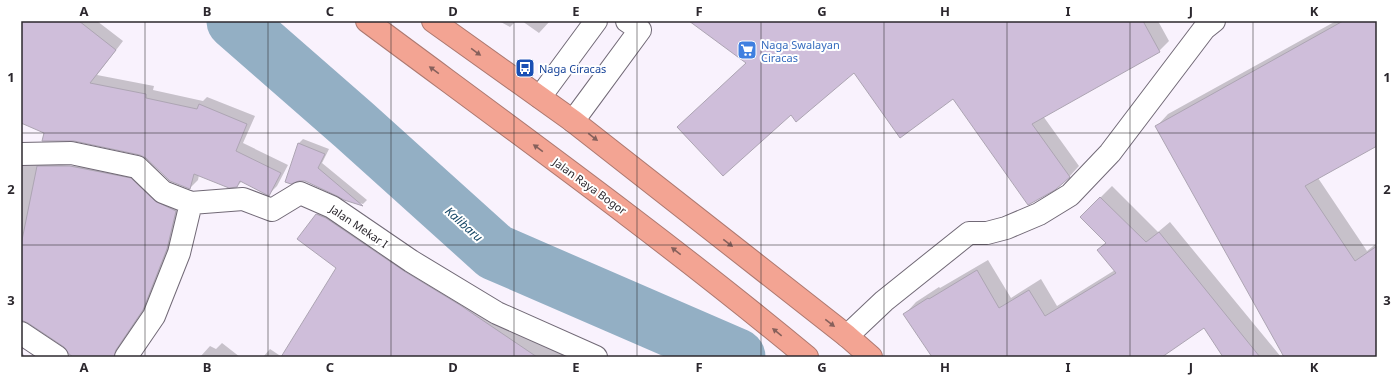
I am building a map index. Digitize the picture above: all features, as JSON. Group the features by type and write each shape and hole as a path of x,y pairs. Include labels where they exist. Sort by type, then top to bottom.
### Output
{"highway":[{"name":"Jalan Raya Bogor","path":"367,21 632,217 723,288 807,357"},
{"path":"434,21 572,121 847,336 871,357"}],"street":[{"path":"540,97 596,21"},
{"path":"572,121 640,30 627,21"},
{"path":"847,336 884,301 969,234 987,233 1006,228 1039,214 1070,195 1110,153 1204,29 1214,21"},
{"name":"Jalan Mekar I","path":"21,154 70,153 137,167 163,192 191,203 243,199 272,210 300,193 332,207 411,261 497,313 596,357"},
{"path":"126,357 154,316 179,253 191,203"},
{"path":"21,333 57,357"}],"building":[{"path":"21,21 79,21 116,50 90,83 146,94 146,98 197,109 199,104 247,124 236,151 281,173 269,196 240,181 237,187 229,188 194,174 190,189 170,181 146,158 140,155 74,141 42,141 44,133 21,123"},
{"path":"689,21 1143,21 1160,52 1032,124 1070,177 1055,190 1028,205 953,99 900,138 854,73 796,122 791,115 723,176 677,127 746,63"},
{"path":"1343,21 1377,21 1377,146 1305,186 1355,261 1377,246 1377,357 1284,357 1155,126"},
{"path":"298,143 325,154 318,168 363,206 344,200 305,181 299,181 291,184 285,182"},
{"path":"37,166 70,166 131,178 155,201 176,211 167,249 143,310 116,350 114,357 73,357 64,347 21,320 21,245"},
{"path":"1100,197 1146,242 1159,232 1260,357 1223,357 1204,328 1162,357 932,357 903,314 977,270 999,308 1029,290 1045,316 1116,273 1097,250 1106,243 1080,217"},
{"path":"316,214 326,218 404,271 460,305 537,357 281,357 336,268 297,239"}],"waterway":[{"name":"Kalibaru","path":"235,21 354,125 495,252 737,357"}],"place":[{"name":"Naga Swalayan Ciracas","path":"747,50"},
{"name":"Naga Ciracas","path":"525,68"}]}
